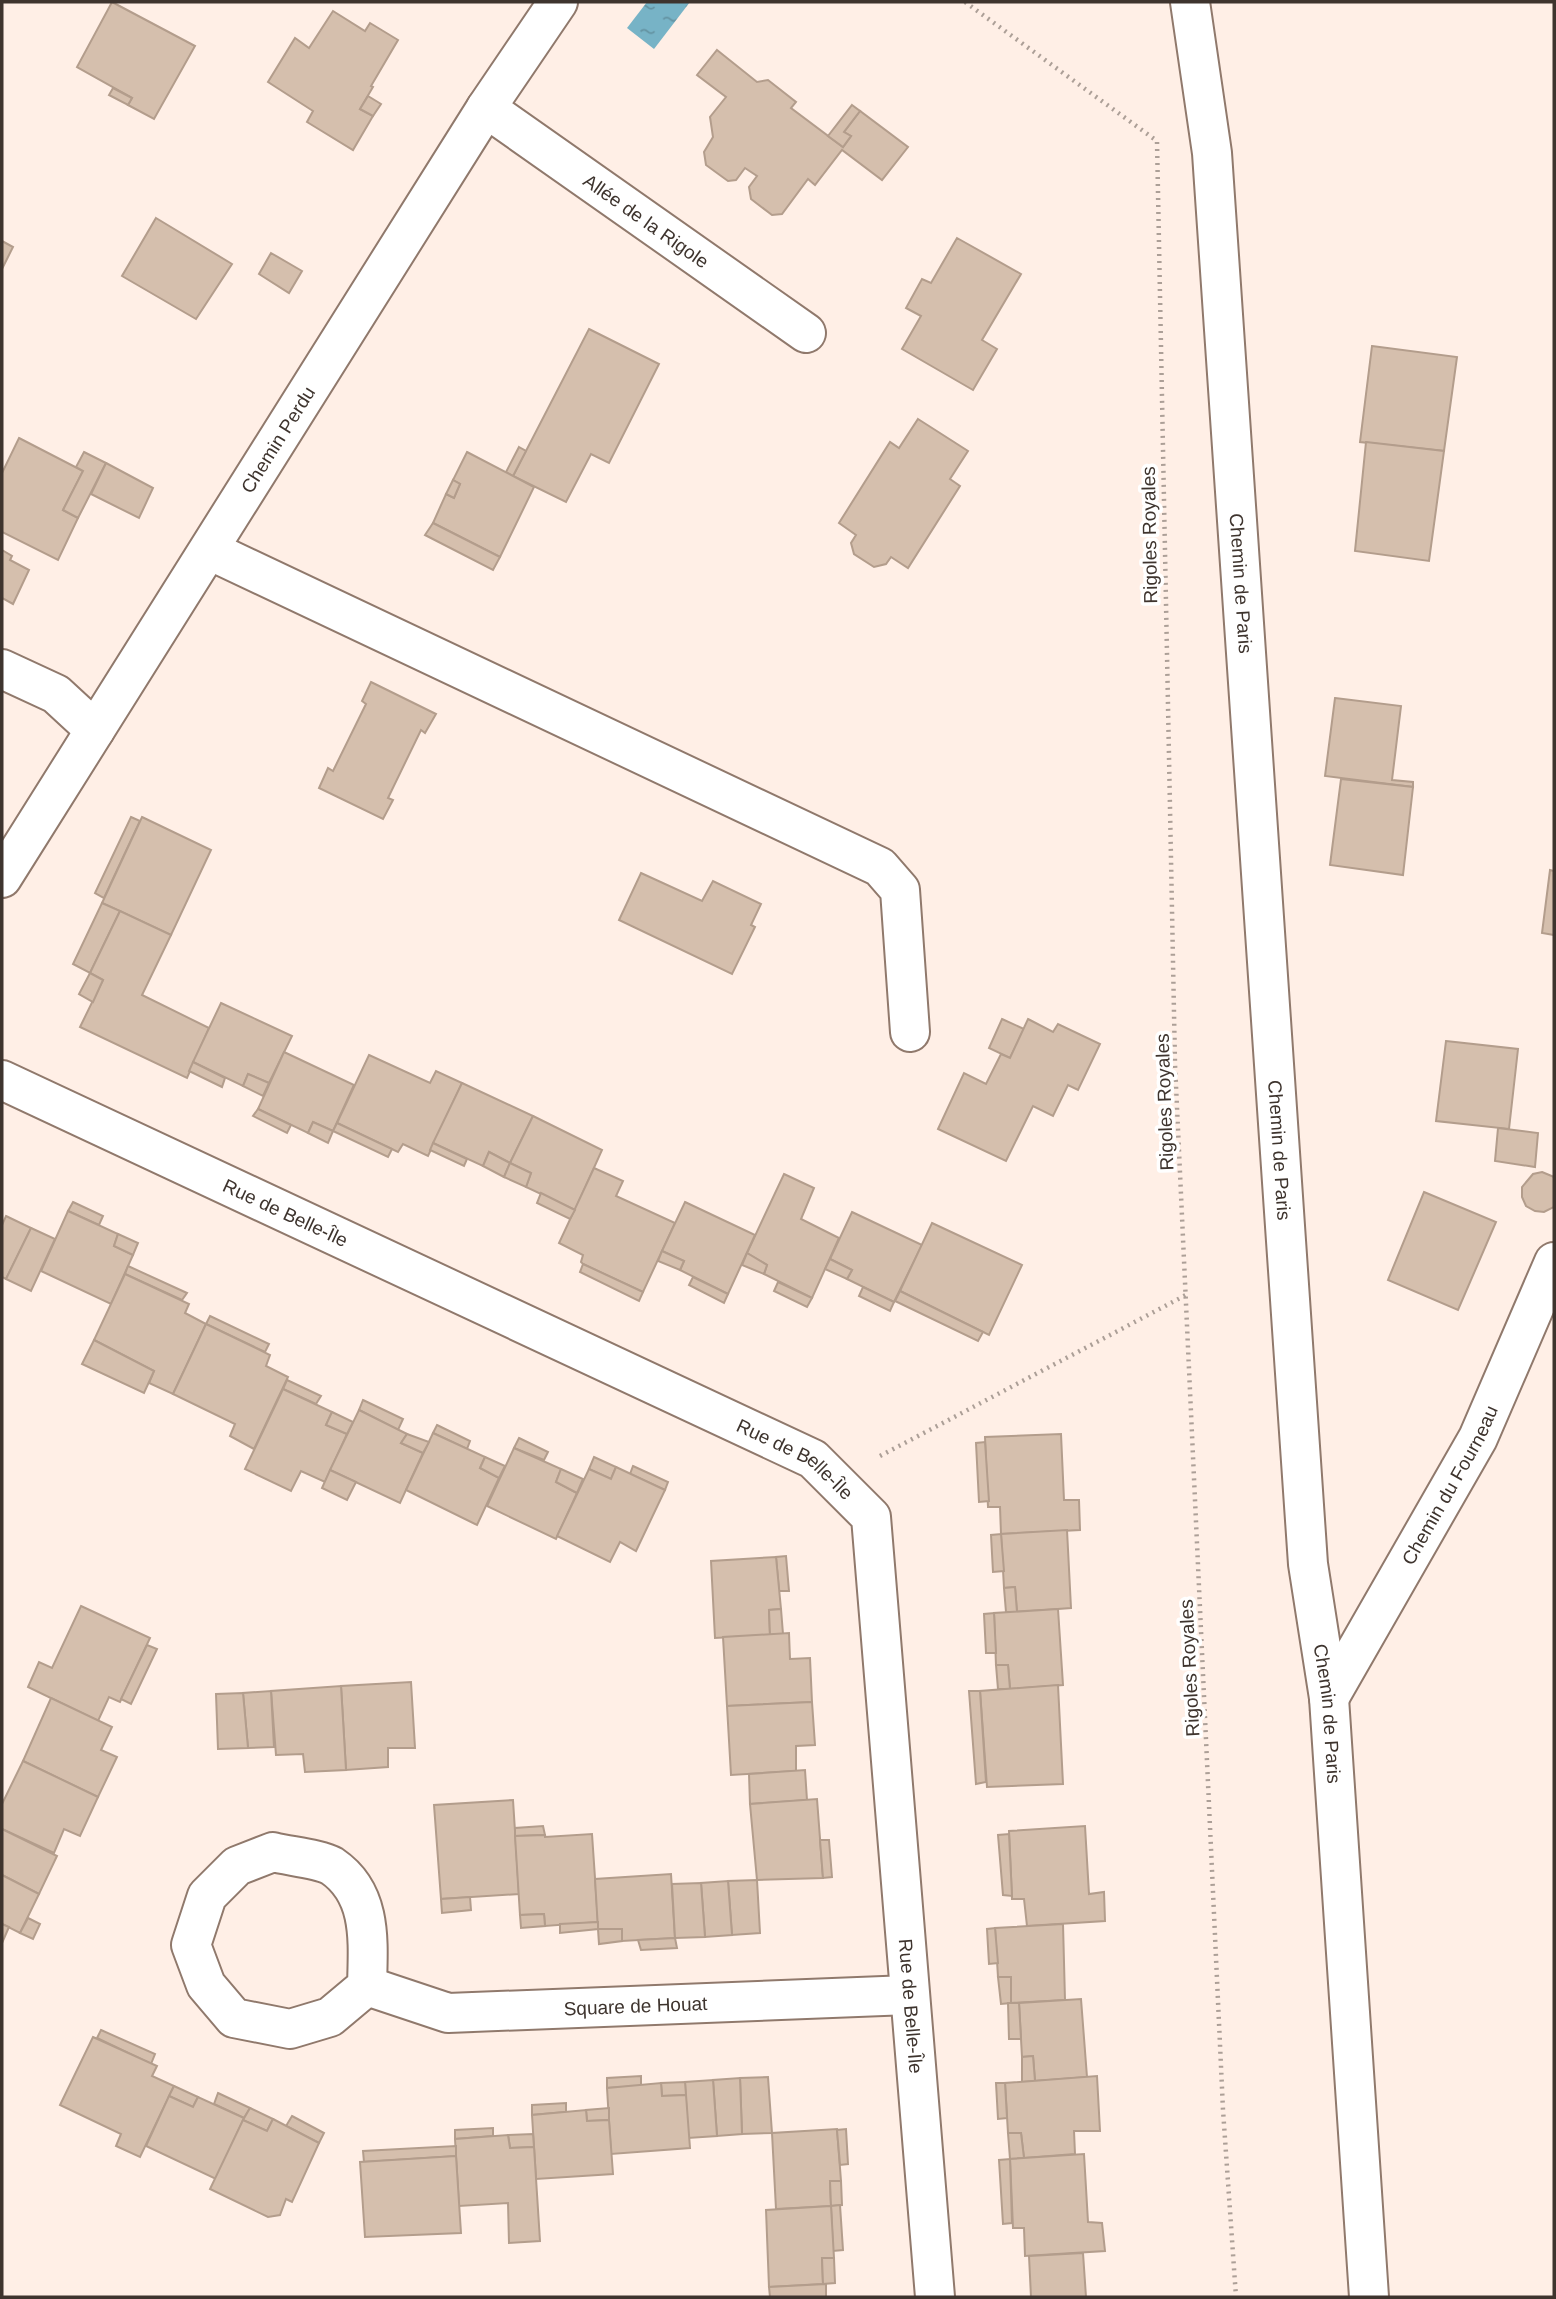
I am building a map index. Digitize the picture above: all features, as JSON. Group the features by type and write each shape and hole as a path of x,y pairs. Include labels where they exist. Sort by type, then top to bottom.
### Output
{"street":[{"name":"Chemin Perdu","path":"2,878 486,108 558,2"},
{"name":"Chemin de Paris","path":"1190,2 1212,153 1308,1564 1329,1698 1369,2297"},
{"name":"Allée de la Rigole","path":"486,108 806,333"},
{"path":"209,550 880,867 900,890 910,1032"},
{"path":"2,670 56,694 94,730"},
{"name":"Rue de Belle-Île","path":"2,1080 813,1459 871,1517 934,2297"},
{"name":"Chemin du Fourneau","path":"1329,1698 1478,1438 1554,1262"},
{"path":"273,1853 330,1865 355,1889 368,1930 367,1986 330,2017 290,2029 234,2018 206,1985 191,1945 207,1896 237,1866 273,1853"},
{"name":"Square de Houat","path":"367,1986 448,2013 909,1995"}],"path":[{"name":"Rigoles Royales","path":"965,2 1157,141 1175,1064 1223,2097 1236,2297"},
{"path":"834,1480 1186,1294"}],"water":[{"path":"647,2 690,2 654,49 627,28"}],"building":[{"path":"112,2 195,46 154,119 128,105 132,98 77,67"},
{"path":"333,11 365,31 370,23 398,40 360,109 373,116 353,150 307,122 313,111 268,82 295,38 309,48"},
{"path":"717,50 757,82 768,80 796,102 791,108 843,147 851,136 844,132 860,111 908,147 882,180 842,150 815,185 808,179 782,214 772,215 751,199 749,187 757,176 745,168 736,180 728,181 706,165 704,152 713,137 710,117 726,97 697,75"},
{"path":"113,88 132,98 128,105 109,95"},
{"path":"368,96 381,104 373,116 360,109"},
{"path":"852,105 860,111 844,132 851,136 843,147 828,136"},
{"path":"156,218 232,264 196,319 122,276"},
{"path":"957,238 1021,274 982,340 997,349 973,390 902,349 921,316 906,308 922,279 931,283"},
{"path":"2,241 13,247 2,269"},
{"path":"271,253 302,271 289,293 259,274"},
{"path":"589,329 659,364 609,463 591,454 566,502 513,476"},
{"path":"1372,346 1457,357 1444,451 1360,442"},
{"path":"918,419 968,451 950,479 960,486 908,568 891,557 886,564 874,567 854,554 851,543 856,535 839,523 890,442 899,448"},
{"path":"19,438 83,471 63,510 78,518 58,560 2,532 2,473"},
{"path":"1366,442 1444,451 1429,561 1355,551"},
{"path":"519,447 526,451 513,476 506,472"},
{"path":"84,452 106,463 78,518 63,510 83,471 76,467"},
{"path":"467,452 534,487 500,557 433,523 446,494 454,498 460,484 453,480"},
{"path":"106,463 153,488 139,518 91,494"},
{"path":"453,480 460,484 454,498 446,494"},
{"path":"433,523 500,557 493,570 425,535"},
{"path":"2,550 12,556 10,560 29,570 13,604 2,598"},
{"path":"371,682 436,714 425,733 421,730 388,798 393,800 383,819 319,788 328,768 333,771 366,704 362,701"},
{"path":"1335,698 1401,706 1392,780 1413,782 1413,787 1325,776"},
{"path":"1341,779 1413,787 1403,875 1330,865"},
{"path":"131,817 140,821 104,898 95,893"},
{"path":"142,817 211,850 171,935 102,903"},
{"path":"1550,870 1554,871 1554,935 1542,933"},
{"path":"641,873 702,901 713,881 761,904 751,925 755,927 732,974 619,920"},
{"path":"102,903 120,911 90,973 73,964"},
{"path":"120,911 171,935 142,995 209,1028 187,1078 80,1027 103,980 90,973"},
{"path":"90,973 103,980 93,1002 79,994"},
{"path":"221,1003 292,1036 269,1083 248,1074 243,1086 193,1062"},
{"path":"1002,1019 1024,1029 1010,1058 989,1048"},
{"path":"1028,1019 1053,1032 1058,1024 1100,1044 1078,1090 1068,1085 1053,1116 1033,1106 1006,1161 938,1129 964,1073 986,1084 1001,1054 1010,1058"},
{"path":"1446,1041 1518,1049 1509,1129 1436,1121"},
{"path":"284,1052 354,1085 333,1131 313,1122 308,1133 258,1109"},
{"path":"369,1055 430,1083 436,1071 462,1083 428,1156 403,1144 398,1152 337,1123"},
{"path":"193,1062 225,1078 222,1087 189,1071"},
{"path":"248,1074 269,1083 263,1096 243,1086"},
{"path":"462,1083 533,1116 510,1163 489,1152 483,1166 433,1143"},
{"path":"258,1109 291,1125 287,1133 253,1116"},
{"path":"533,1116 602,1150 575,1210 526,1187 531,1173 510,1163"},
{"path":"313,1122 333,1131 328,1143 308,1133"},
{"path":"337,1123 392,1149 388,1157 333,1131"},
{"path":"1498,1128 1538,1133 1535,1167 1495,1161"},
{"path":"433,1143 467,1159 464,1166 430,1150"},
{"path":"489,1152 510,1163 504,1177 483,1166"},
{"path":"510,1163 531,1173 526,1187 504,1177"},
{"path":"594,1168 623,1181 616,1196 675,1223 643,1292 583,1264 583,1255 559,1243"},
{"path":"1542,1172 1554,1177 1554,1207 1544,1212 1526,1206 1522,1197 1522,1187 1533,1174"},
{"path":"784,1174 814,1188 801,1219 839,1238 812,1298 764,1274 767,1265 747,1253"},
{"path":"1424,1192 1496,1222 1458,1310 1388,1280"},
{"path":"541,1193 575,1210 570,1219 537,1203"},
{"path":"73,1202 103,1216 99,1225 68,1211"},
{"path":"685,1202 755,1235 728,1294 680,1270 684,1261 662,1251"},
{"path":"68,1211 118,1234 114,1246 133,1255 111,1304 41,1271"},
{"path":"852,1212 922,1245 894,1302 847,1279 852,1270 830,1259"},
{"path":"6,1216 31,1228 6,1279 2,1277 2,1225"},
{"path":"932,1223 1022,1265 989,1335 900,1291"},
{"path":"31,1228 55,1239 31,1291 6,1279"},
{"path":"118,1234 138,1243 133,1255 114,1246"},
{"path":"662,1251 684,1261 680,1270 658,1261"},
{"path":"747,1253 767,1265 764,1274 742,1265"},
{"path":"830,1259 852,1270 847,1279 825,1269"},
{"path":"583,1264 643,1292 639,1301 580,1272"},
{"path":"128,1266 187,1293 182,1300 125,1274"},
{"path":"125,1274 189,1304 185,1313 206,1324 173,1394 149,1383 154,1371 94,1340"},
{"path":"693,1277 728,1294 724,1303 689,1285"},
{"path":"778,1282 812,1298 807,1307 774,1291"},
{"path":"863,1287 894,1302 890,1311 859,1296"},
{"path":"900,1291 983,1332 978,1341 895,1301"},
{"path":"210,1316 269,1344 265,1352 206,1324"},
{"path":"206,1324 270,1355 266,1366 288,1377 254,1449 230,1436 235,1424 173,1394"},
{"path":"94,1340 154,1371 144,1393 82,1364"},
{"path":"287,1380 321,1396 316,1404 283,1389"},
{"path":"283,1389 332,1412 326,1425 347,1434 325,1482 301,1471 291,1491 245,1469"},
{"path":"363,1400 403,1419 398,1430 359,1410"},
{"path":"359,1410 407,1434 401,1443 423,1453 400,1503 330,1470"},
{"path":"332,1412 353,1422 347,1434 326,1425"},
{"path":"437,1425 470,1441 467,1449 433,1433"},
{"path":"433,1433 485,1457 480,1468 499,1478 477,1525 406,1490"},
{"path":"407,1434 429,1442 423,1453 401,1443"},
{"path":"1061,1434 1064,1500 1079,1500 1080,1530 1001,1534 1000,1507 988,1507 985,1437"},
{"path":"519,1438 548,1452 544,1460 514,1448"},
{"path":"985,1442 989,1501 979,1502 976,1443"},
{"path":"514,1448 561,1469 556,1482 577,1493 556,1539 487,1506"},
{"path":"485,1457 505,1466 499,1478 480,1468"},
{"path":"594,1457 616,1467 611,1479 589,1469"},
{"path":"633,1466 668,1482 665,1490 630,1474"},
{"path":"616,1467 665,1490 636,1551 620,1542 610,1562 557,1536 589,1469 611,1479"},
{"path":"561,1469 583,1479 577,1493 556,1482"},
{"path":"330,1470 356,1482 347,1500 322,1488"},
{"path":"1067,1530 1071,1608 1017,1612 1015,1587 1004,1588 1001,1534"},
{"path":"1001,1534 1004,1571 993,1572 991,1535"},
{"path":"786,1556 789,1591 779,1591 776,1557"},
{"path":"776,1557 781,1609 769,1610 770,1635 715,1638 711,1561"},
{"path":"1015,1587 1017,1612 1006,1612 1004,1588"},
{"path":"81,1606 150,1638 120,1702 109,1697 98,1721 28,1687 39,1662 52,1668"},
{"path":"781,1609 783,1634 770,1635 769,1610"},
{"path":"1058,1609 1063,1685 1010,1689 1008,1665 996,1665 994,1613"},
{"path":"994,1613 996,1653 986,1653 984,1614"},
{"path":"789,1633 790,1659 810,1658 812,1702 727,1706 723,1637"},
{"path":"147,1645 157,1649 131,1704 121,1699"},
{"path":"996,1665 1008,1665 1010,1689 998,1689"},
{"path":"411,1682 415,1748 388,1748 388,1767 346,1770 341,1686"},
{"path":"1058,1685 1063,1784 987,1787 980,1691"},
{"path":"341,1686 346,1770 305,1772 303,1754 276,1755 271,1691"},
{"path":"271,1691 274,1747 248,1748 243,1693"},
{"path":"969,1691 980,1691 986,1782 976,1784"},
{"path":"243,1693 248,1748 218,1749 216,1694"},
{"path":"51,1698 112,1727 101,1750 117,1757 98,1797 23,1761"},
{"path":"812,1702 815,1745 796,1746 796,1771 731,1775 727,1706"},
{"path":"23,1761 98,1797 80,1836 64,1829 54,1853 2,1829 2,1804"},
{"path":"805,1770 807,1800 750,1804 749,1774"},
{"path":"817,1799 823,1878 757,1880 750,1804"},
{"path":"513,1800 519,1894 441,1899 434,1805"},
{"path":"543,1826 545,1835 515,1836 515,1828"},
{"path":"1085,1826 1089,1894 1104,1892 1105,1921 1027,1926 1024,1899 1012,1899 1009,1831"},
{"path":"2,1829 57,1856 39,1894 2,1875"},
{"path":"592,1834 598,1922 545,1926 544,1914 520,1915 515,1836"},
{"path":"1009,1834 1012,1896 1003,1895 998,1835"},
{"path":"820,1840 829,1840 832,1877 823,1878"},
{"path":"671,1874 675,1938 622,1941 622,1929 598,1929 595,1879"},
{"path":"2,1875 39,1894 20,1933 2,1924"},
{"path":"757,1880 760,1933 732,1935 728,1881"},
{"path":"728,1881 732,1935 705,1937 701,1883"},
{"path":"701,1883 705,1937 675,1938 672,1884"},
{"path":"470,1897 471,1910 442,1913 441,1899"},
{"path":"544,1914 545,1926 521,1928 520,1915"},
{"path":"28,1918 40,1924 33,1939 20,1933"},
{"path":"598,1922 598,1929 560,1933 560,1924"},
{"path":"2,1924 9,1927 2,1943"},
{"path":"1063,1924 1065,2000 1011,2003 1011,1977 998,1977 995,1928"},
{"path":"995,1928 998,1963 989,1964 987,1929"},
{"path":"598,1929 622,1929 622,1941 599,1944"},
{"path":"675,1938 677,1948 641,1950 638,1940"},
{"path":"998,1977 1011,1977 1011,2003 1001,2004"},
{"path":"1081,1999 1087,2077 1035,2081 1033,2056 1022,2057 1019,2003"},
{"path":"1008,2003 1019,2003 1021,2039 1009,2039"},
{"path":"101,2030 155,2054 151,2064 97,2038"},
{"path":"93,2037 157,2066 152,2076 174,2086 140,2157 116,2146 121,2134 60,2105"},
{"path":"1033,2056 1035,2081 1022,2082 1022,2057"},
{"path":"641,2076 641,2086 607,2088 607,2078"},
{"path":"1097,2076 1100,2131 1074,2131 1075,2154 1024,2158 1021,2133 1008,2133 1005,2083"},
{"path":"768,2077 772,2133 742,2134 740,2078"},
{"path":"740,2078 742,2134 717,2136 713,2080"},
{"path":"713,2080 717,2136 688,2138 685,2082"},
{"path":"685,2082 686,2095 662,2096 661,2083"},
{"path":"661,2083 662,2096 686,2095 690,2148 611,2154 607,2088"},
{"path":"996,2083 1005,2083 1007,2118 998,2119"},
{"path":"174,2086 198,2097 193,2107 169,2096"},
{"path":"218,2093 250,2108 244,2118 214,2104"},
{"path":"169,2096 193,2107 198,2097 244,2118 216,2179 146,2146"},
{"path":"566,2103 566,2112 532,2115 532,2105"},
{"path":"250,2108 273,2119 267,2131 243,2120"},
{"path":"609,2108 609,2120 587,2121 586,2110"},
{"path":"586,2110 587,2121 609,2120 613,2174 536,2179 532,2115"},
{"path":"292,2116 324,2133 319,2143 286,2126"},
{"path":"273,2119 319,2143 292,2202 286,2199 280,2215 268,2217 210,2189 243,2120 267,2131"},
{"path":"493,2128 493,2136 455,2139 455,2130"},
{"path":"837,2129 841,2181 830,2181 831,2206 776,2209 772,2133"},
{"path":"846,2129 848,2164 840,2165 837,2130"},
{"path":"1008,2133 1021,2133 1024,2158 1010,2159"},
{"path":"533,2134 534,2147 510,2148 508,2135"},
{"path":"508,2135 510,2148 534,2147 540,2241 509,2243 508,2203 459,2206 455,2139"},
{"path":"456,2146 456,2156 364,2162 363,2151"},
{"path":"1084,2154 1088,2222 1102,2223 1105,2251 1025,2256 1024,2228 1013,2228 1010,2159"},
{"path":"456,2156 461,2233 365,2237 360,2162"},
{"path":"1010,2159 1012,2223 1003,2224 999,2160"},
{"path":"830,2181 841,2181 842,2205 831,2206"},
{"path":"840,2205 843,2250 833,2251 831,2206"},
{"path":"831,2206 834,2258 822,2258 823,2284 769,2287 766,2210"},
{"path":"1083,2253 1086,2297 1031,2297 1029,2256"},
{"path":"822,2258 834,2258 835,2283 823,2284"},
{"path":"826,2284 826,2297 770,2297 769,2287"}]}
